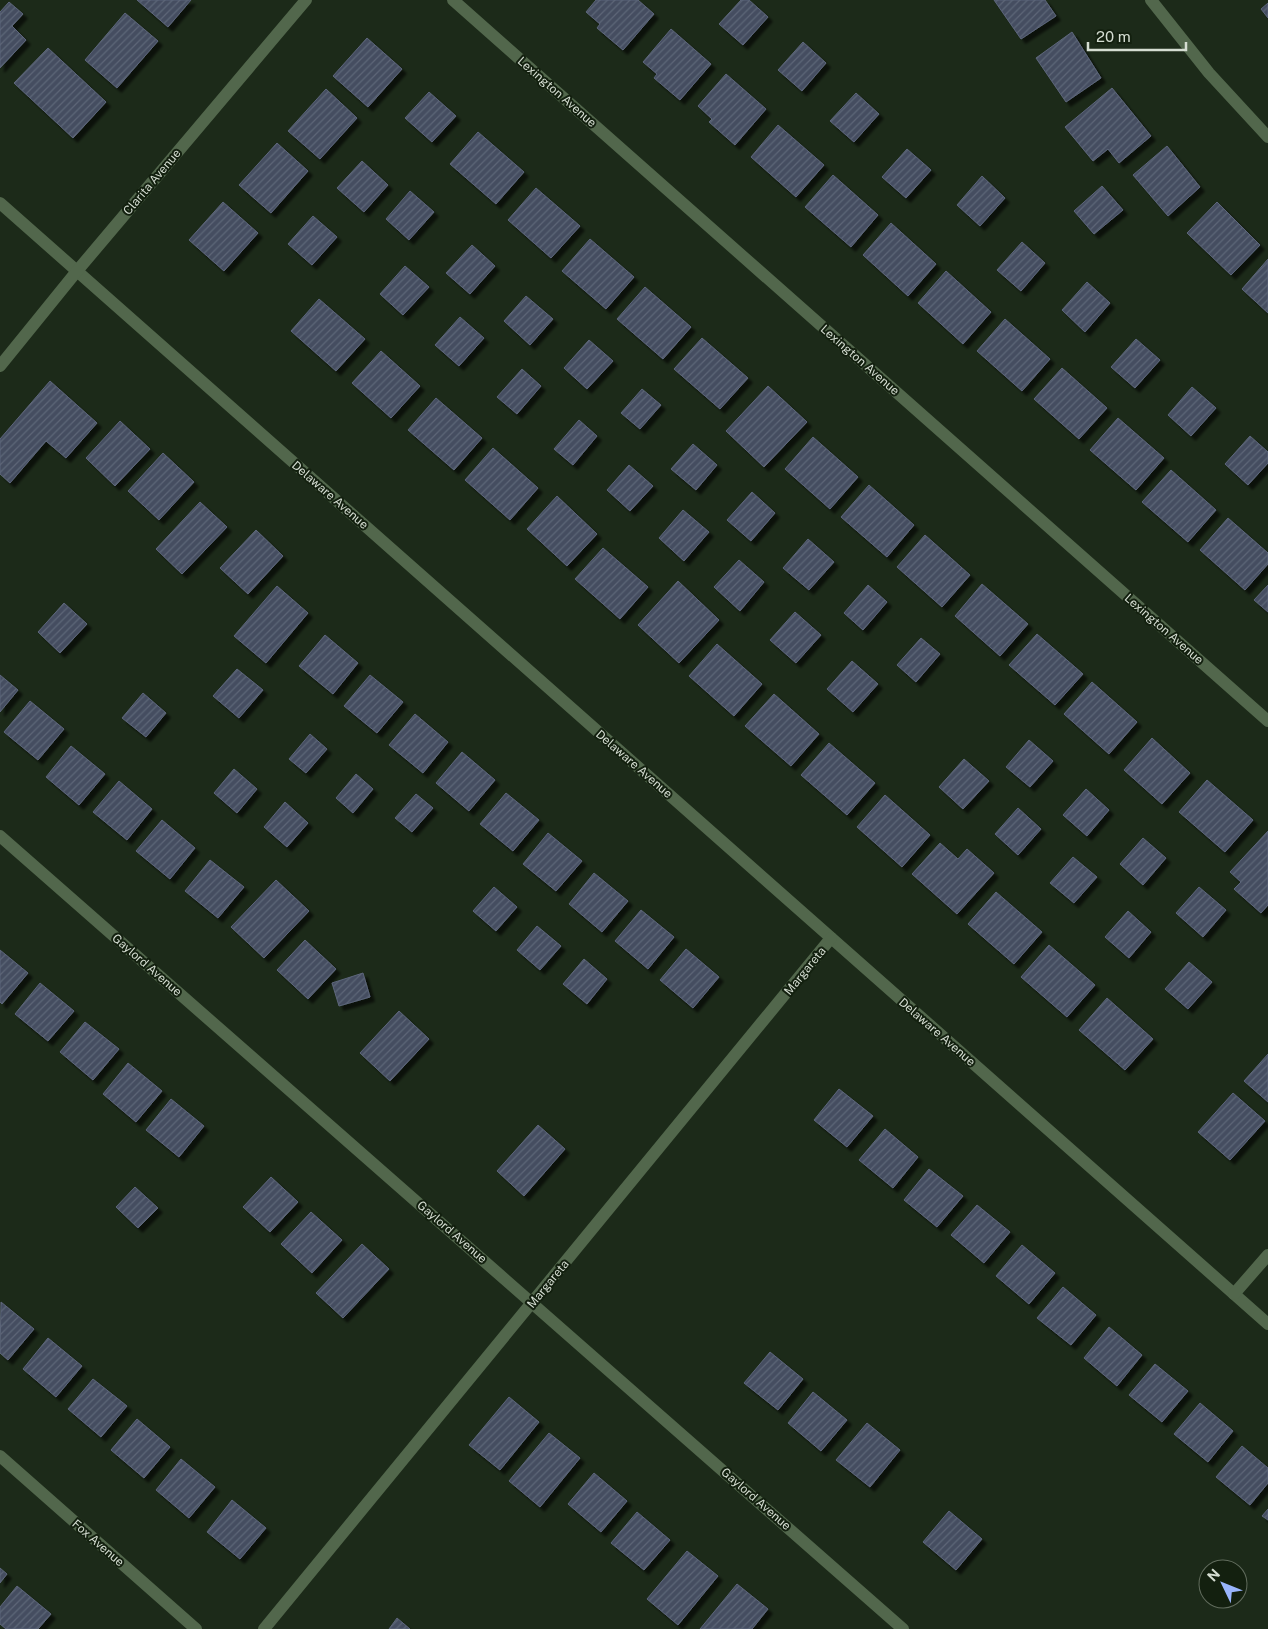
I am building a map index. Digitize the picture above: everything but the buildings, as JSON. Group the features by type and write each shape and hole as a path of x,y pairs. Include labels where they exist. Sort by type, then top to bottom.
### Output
{"street":[{"name":"Clarita Avenue","path":"0,366 77,271 306,0"},
{"name":"Lexington Avenue","path":"453,0 1268,721"},
{"path":"1151,0 1209,73 1268,137"},
{"name":"Delaware Avenue","path":"0,203 1268,1324"},
{"name":"Gaylord Avenue","path":"0,836 533,1302 903,1629"},
{"name":"Margareta","path":"264,1629 832,938"},
{"path":"1234,1294 1268,1255"},
{"name":"Fox Avenue","path":"0,1456 196,1629"}]}
